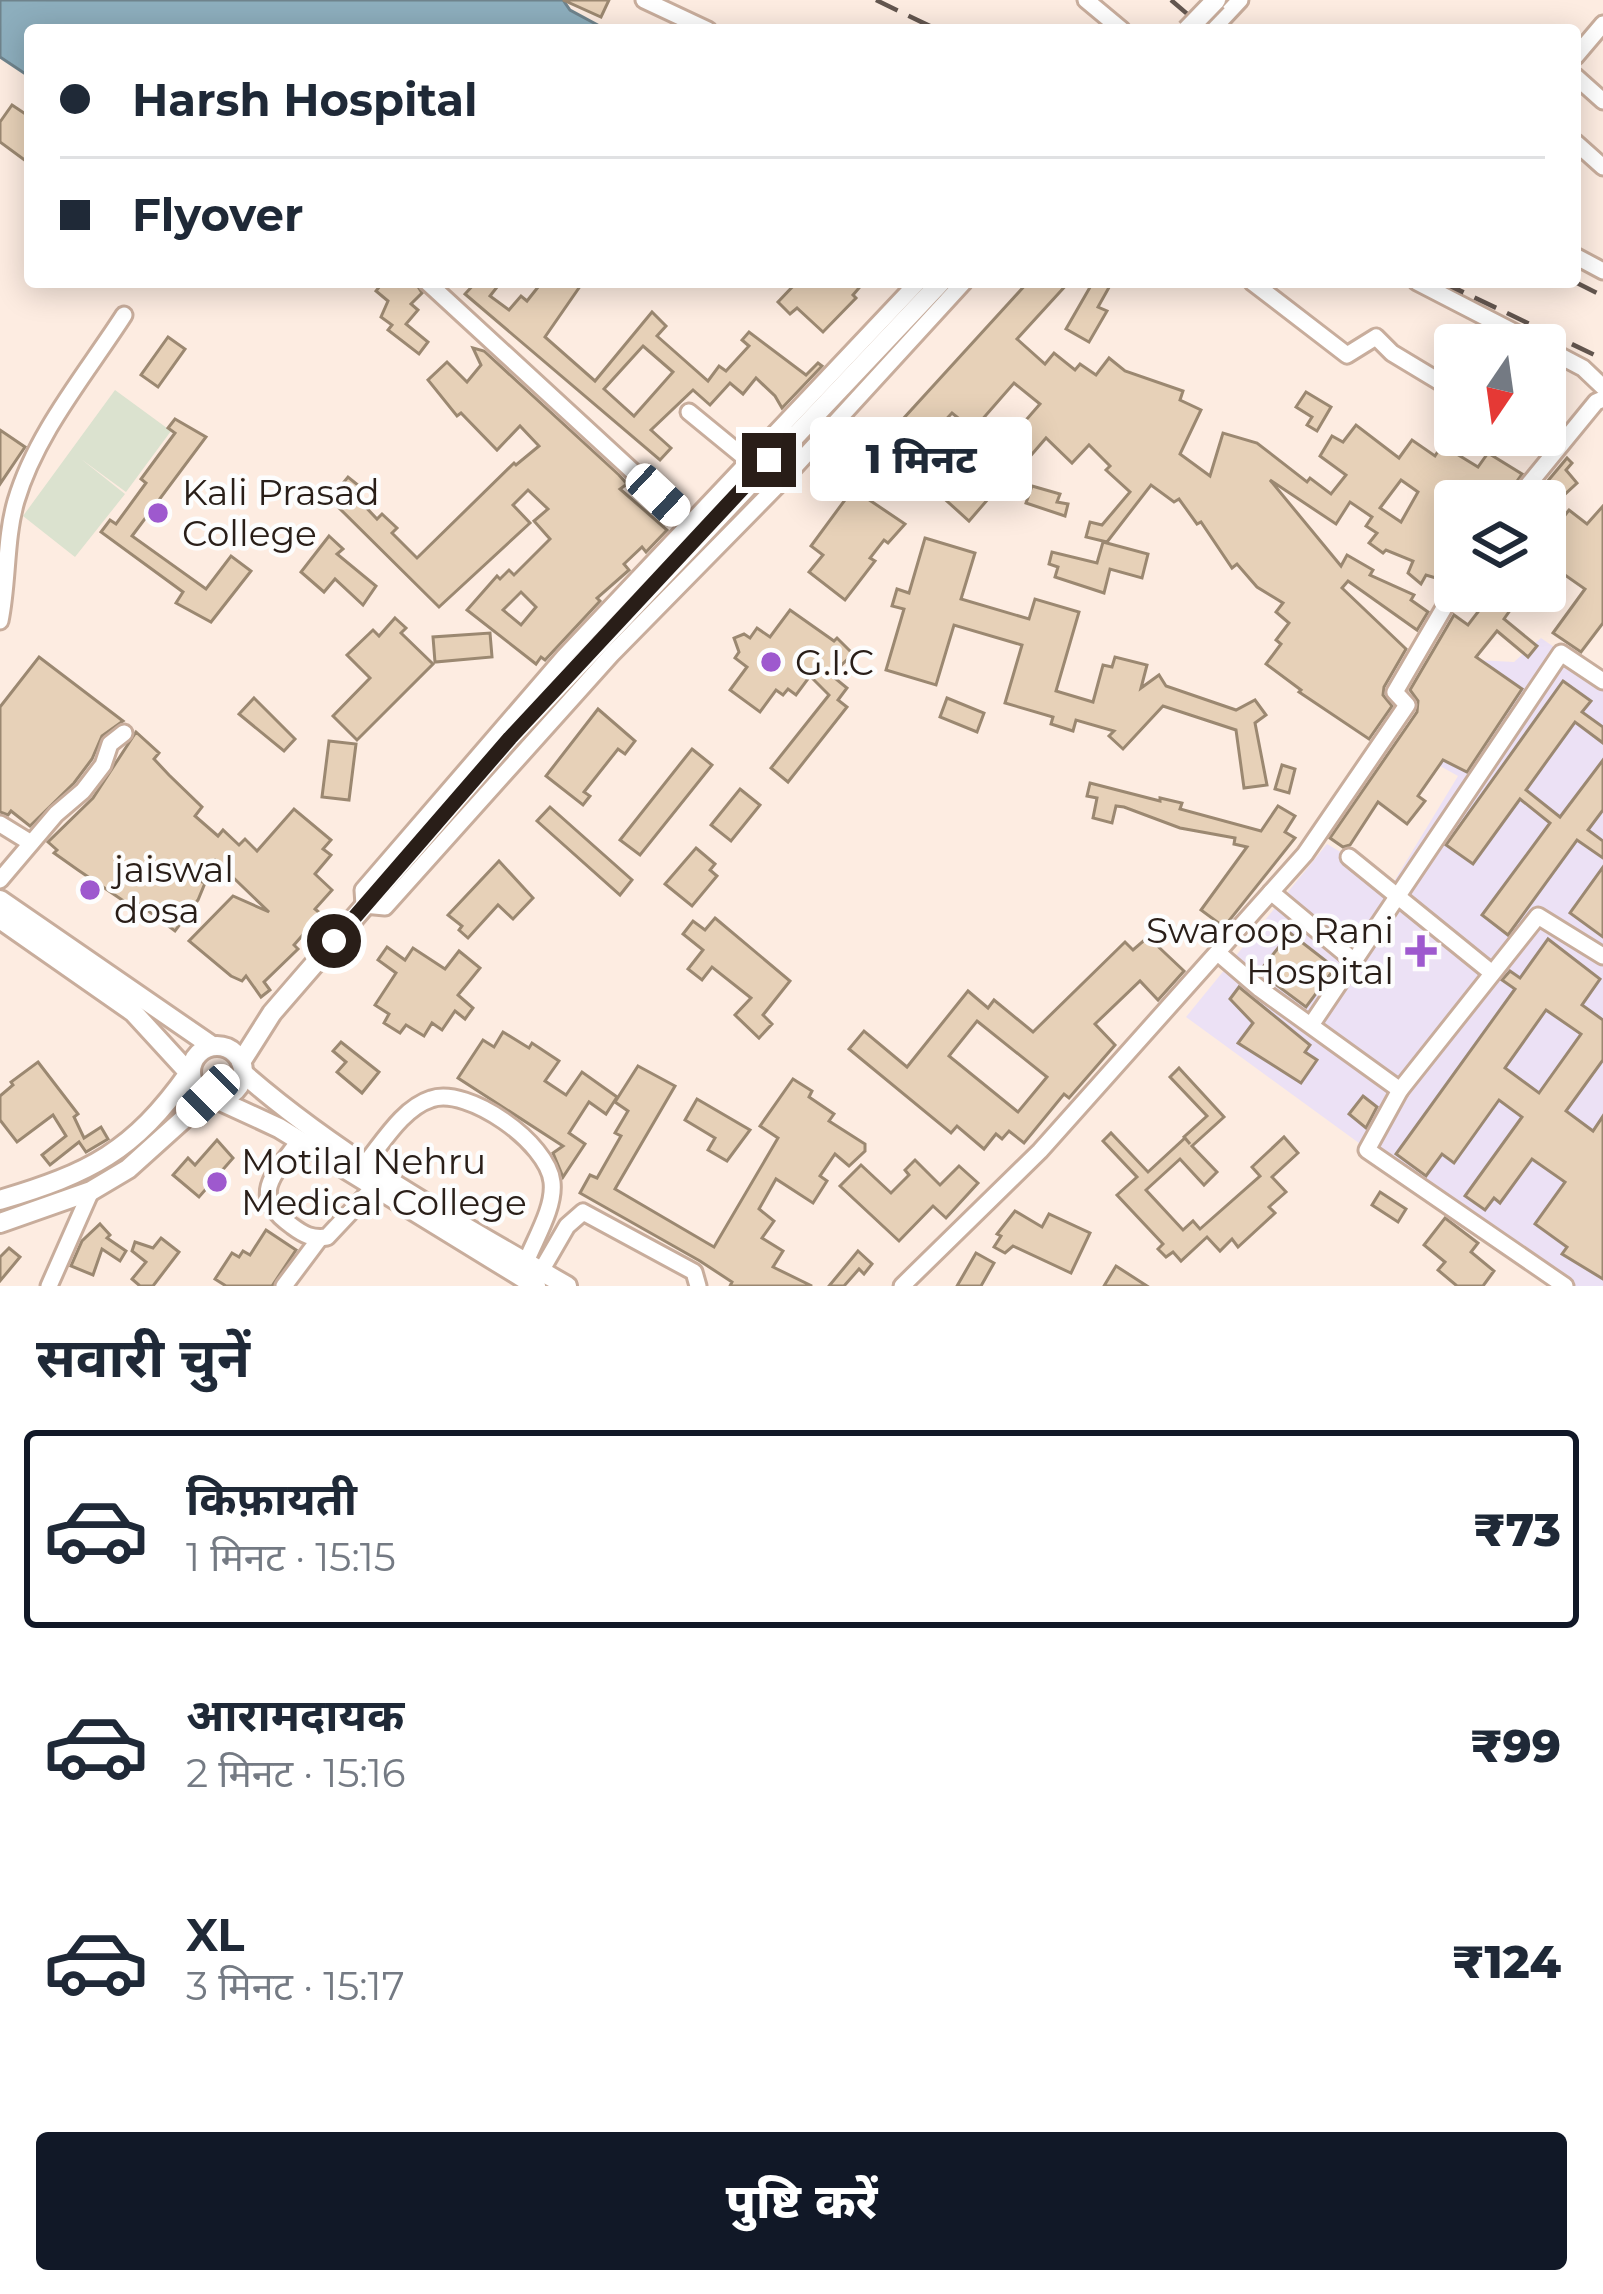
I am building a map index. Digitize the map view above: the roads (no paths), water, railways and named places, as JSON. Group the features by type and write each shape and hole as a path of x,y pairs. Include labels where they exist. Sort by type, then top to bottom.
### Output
{"main road":[{"path":"1193,24 1216,0"},
{"path":"0,1223 91,1191 128,1168 211,1097 234,1092 242,1067 272,1013 370,898 602,638 935,288"},
{"path":"0,900 219,1047 294,1115 535,1273"},
{"path":"0,919 133,1012 189,1073 196,1088 299,1141 373,1188 567,1286"},
{"path":"0,1200 86,1171 119,1152 168,1104 198,1053 219,1047 272,1013"}],"street":[{"path":"644,0 695,24"},
{"path":"1086,0 1115,24"},
{"path":"1218,24 1240,0"},
{"path":"1581,50 1603,24"},
{"path":"434,288 691,525"},
{"path":"912,288 565,657 433,805 363,890 370,898 385,908 611,655 780,483 959,288"},
{"path":"1260,288 1347,355 1376,337 1434,378"},
{"path":"1429,288 1499,324"},
{"path":"0,621 14,508 23,481 38,447 124,315"},
{"path":"1566,359 1603,387"},
{"path":"1566,438 1603,399"},
{"path":"689,412 750,462"},
{"path":"1532,480 1551,456"},
{"path":"902,1286 1040,1151 1305,854 1407,705 1395,692 1442,612"},
{"path":"1311,1025 1561,653 1603,681"},
{"path":"0,880 56,814 83,791 103,765 110,744 124,733"},
{"path":"0,824 32,843"},
{"path":"1349,857 1492,973"},
{"path":"1271,892 1354,962"},
{"path":"1565,1286 1367,1150 1400,1090 1538,916 1603,956"},
{"path":"1218,952 1400,1090"},
{"path":"365,1164 414,1106 433,1098 464,1096 529,1140 552,1178 535,1273"},
{"path":"299,1141 270,1182 268,1203 301,1232 327,1237 373,1188"},
{"path":"49,1286 91,1191"},
{"path":"535,1273 567,1226 584,1212 694,1272 698,1286"},
{"path":"284,1286 320,1238"}],"water":[{"path":"0,0 563,0 570,10 596,24 24,24 24,73 0,57"}],"railway":[{"path":"876,0 926,24"},
{"path":"1171,0 1199,24"},
{"path":"1581,285 1603,296"},
{"path":"1455,288 1603,359"}],"place":[{"name":"Kali Prasad College","path":"158,513"},
{"name":"G.I.C","path":"771,662"},
{"name":"jaiswal dosa","path":"90,890"},
{"name":"Swaroop Rani Hospital","path":"1421,951"},
{"name":"Motilal Nehru Medical College","path":"217,1182"}]}
